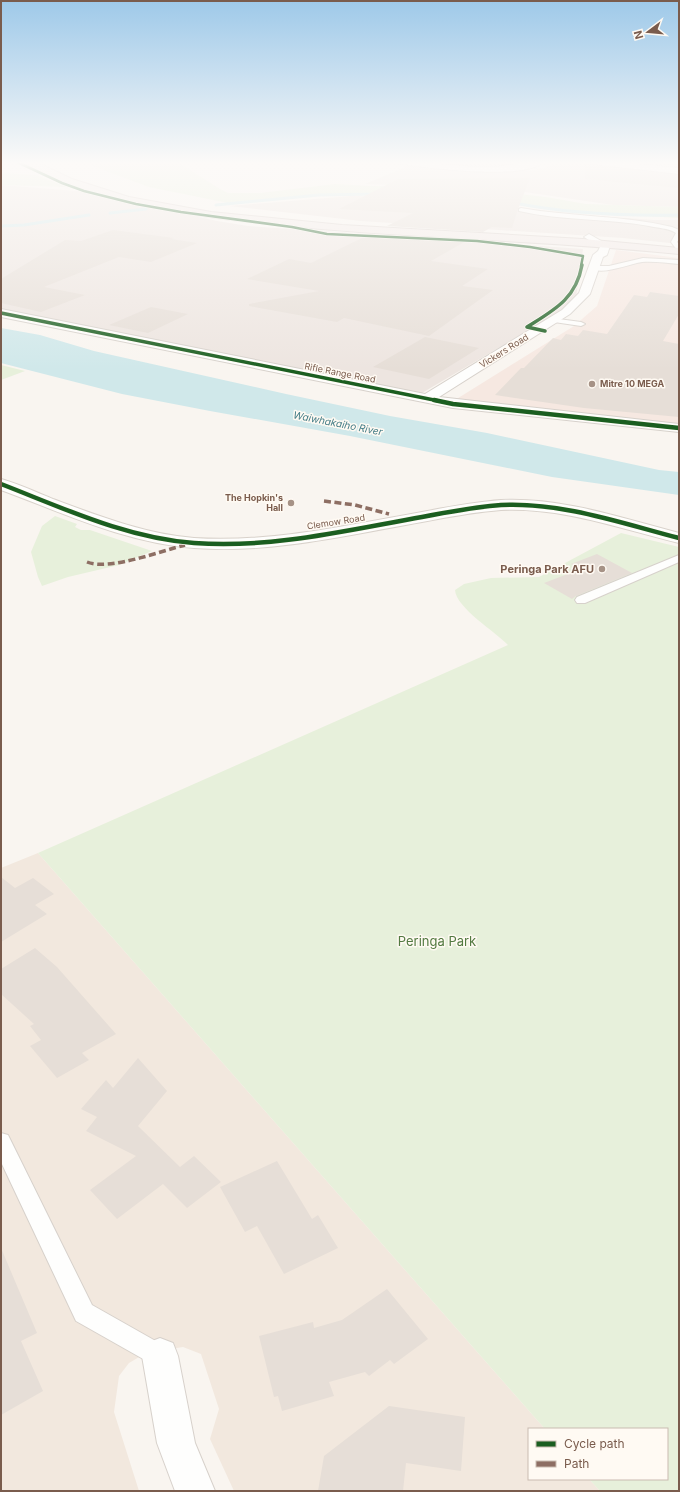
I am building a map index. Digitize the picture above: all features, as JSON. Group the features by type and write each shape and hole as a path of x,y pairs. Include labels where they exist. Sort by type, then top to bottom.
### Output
{"highway":[{"path":"391,231 576,241"},
{"path":"484,231 589,237 678,248"},
{"path":"601,250 678,248"}],"street":[{"path":"589,237 601,250"},
{"path":"576,241 601,250"},
{"name":"Vickers Road","path":"427,399 566,312 584,294 601,250"},
{"name":"Rifle Range Road","path":"1,313 427,399 488,409 679,428"},
{"name":"Clemow Road","path":"1,484 118,528 162,538 193,542 245,543 276,540 463,509 516,505 543,507 590,516 679,538"},
{"path":"160,1356 176,1443 195,1491"}],"lane":[{"path":"677,231 678,231 678,235 674,242 678,248"},
{"path":"594,268 609,268 644,260 679,262"},
{"path":"554,320 581,324"},
{"path":"581,600 679,558"},
{"path":"1,1140 84,1313 160,1356"}],"shaded area":[{"path":"1,231 315,231 583,249 576,297 561,311 422,393 410,396 1,310"},
{"path":"509,231 679,231 679,244 623,238"},
{"path":"616,250 679,258 679,427 455,400 574,326 597,306"},
{"path":"38,853 544,1428 528,1428 528,1480 590,1480 600,1491 234,1491 210,1439 219,1409 201,1354 183,1347 146,1353 129,1363 119,1376 114,1412 139,1491 1,1491 1,868"}],"green space":[{"path":"1,365 25,371 1,380"},
{"path":"55,516 77,524 75,527 81,530 90,530 152,551 119,565 68,577 42,586 31,552 42,526"},
{"name":"Peringa Park","path":"621,533 679,547 679,1491 600,1491 590,1480 668,1480 668,1428 544,1428 38,853 508,645 469,612 457,597 455,590 464,584 491,578 539,577"}],"water":[{"name":"Waiwhakaiho River","path":"1,328 40,335 94,351 286,394 390,416 487,433 659,470 679,472 679,495 552,477 350,436 122,394 1,363"}],"building":[{"path":"111,231 118,231 174,238 171,239 197,243 151,262 119,257 44,287 85,295 41,312 1,303 1,279 65,240 81,241"},
{"path":"461,231 485,231 483,232"},
{"path":"370,234 468,240 431,261 488,269 462,286 493,290 429,336 344,318 337,322 249,306 249,304 319,291 247,279 289,259 311,263"},
{"name":"Mitre 10 MEGA","path":"650,292 679,296 679,314 663,341 679,344 679,417 584,408 495,395 553,338 561,340 566,334 578,336 583,330 607,334 634,295 647,297"},
{"path":"151,307 188,314 148,333 109,325"},
{"path":"425,337 479,348 429,379 373,367"},
{"path":"597,554 632,573 572,599 544,583 581,569 571,564"},
{"path":"1,877 15,888 33,878 54,894 35,905 47,914 1,942"},
{"path":"35,948 57,967 116,1034 82,1053 89,1060 57,1078 30,1046 41,1040 30,1026 34,1024 1,994 1,969"},
{"path":"138,1058 167,1091 138,1126 180,1167 194,1156 221,1182 187,1208 163,1184 117,1219 90,1190 136,1156 86,1131 97,1117 81,1109 106,1080 113,1088"},
{"path":"277,1161 312,1219 318,1215 338,1248 284,1274 257,1226 245,1232 220,1187"},
{"path":"1,1248 37,1333 21,1341 43,1391 1,1415"},
{"path":"387,1289 428,1339 394,1364 390,1360 369,1376 365,1372 329,1382 334,1396 282,1411 278,1396 274,1397 259,1336 313,1322 314,1328 342,1320"},
{"path":"389,1406 465,1417 461,1471 406,1463 403,1491 318,1491 324,1456"}],"marked path":[{"path":"324,501 355,505 389,514"},
{"path":"87,562 94,565 115,564 185,545"}],"cycle path":[{"path":"310,231 327,234 477,241 530,247 583,256 581,270 572,292 559,306 527,327 545,331"},
{"path":"1,313 453,404 679,428"},
{"path":"1,484 120,528 169,540 194,543 248,543 301,537 462,510 502,505 536,506 578,512 679,538"}],"place":[{"name":"Mitre 10 MEGA","path":"592,384"},
{"name":"The Hopkin's Hall","path":"291,503"},
{"name":"Peringa Park AFU","path":"602,569"}]}
